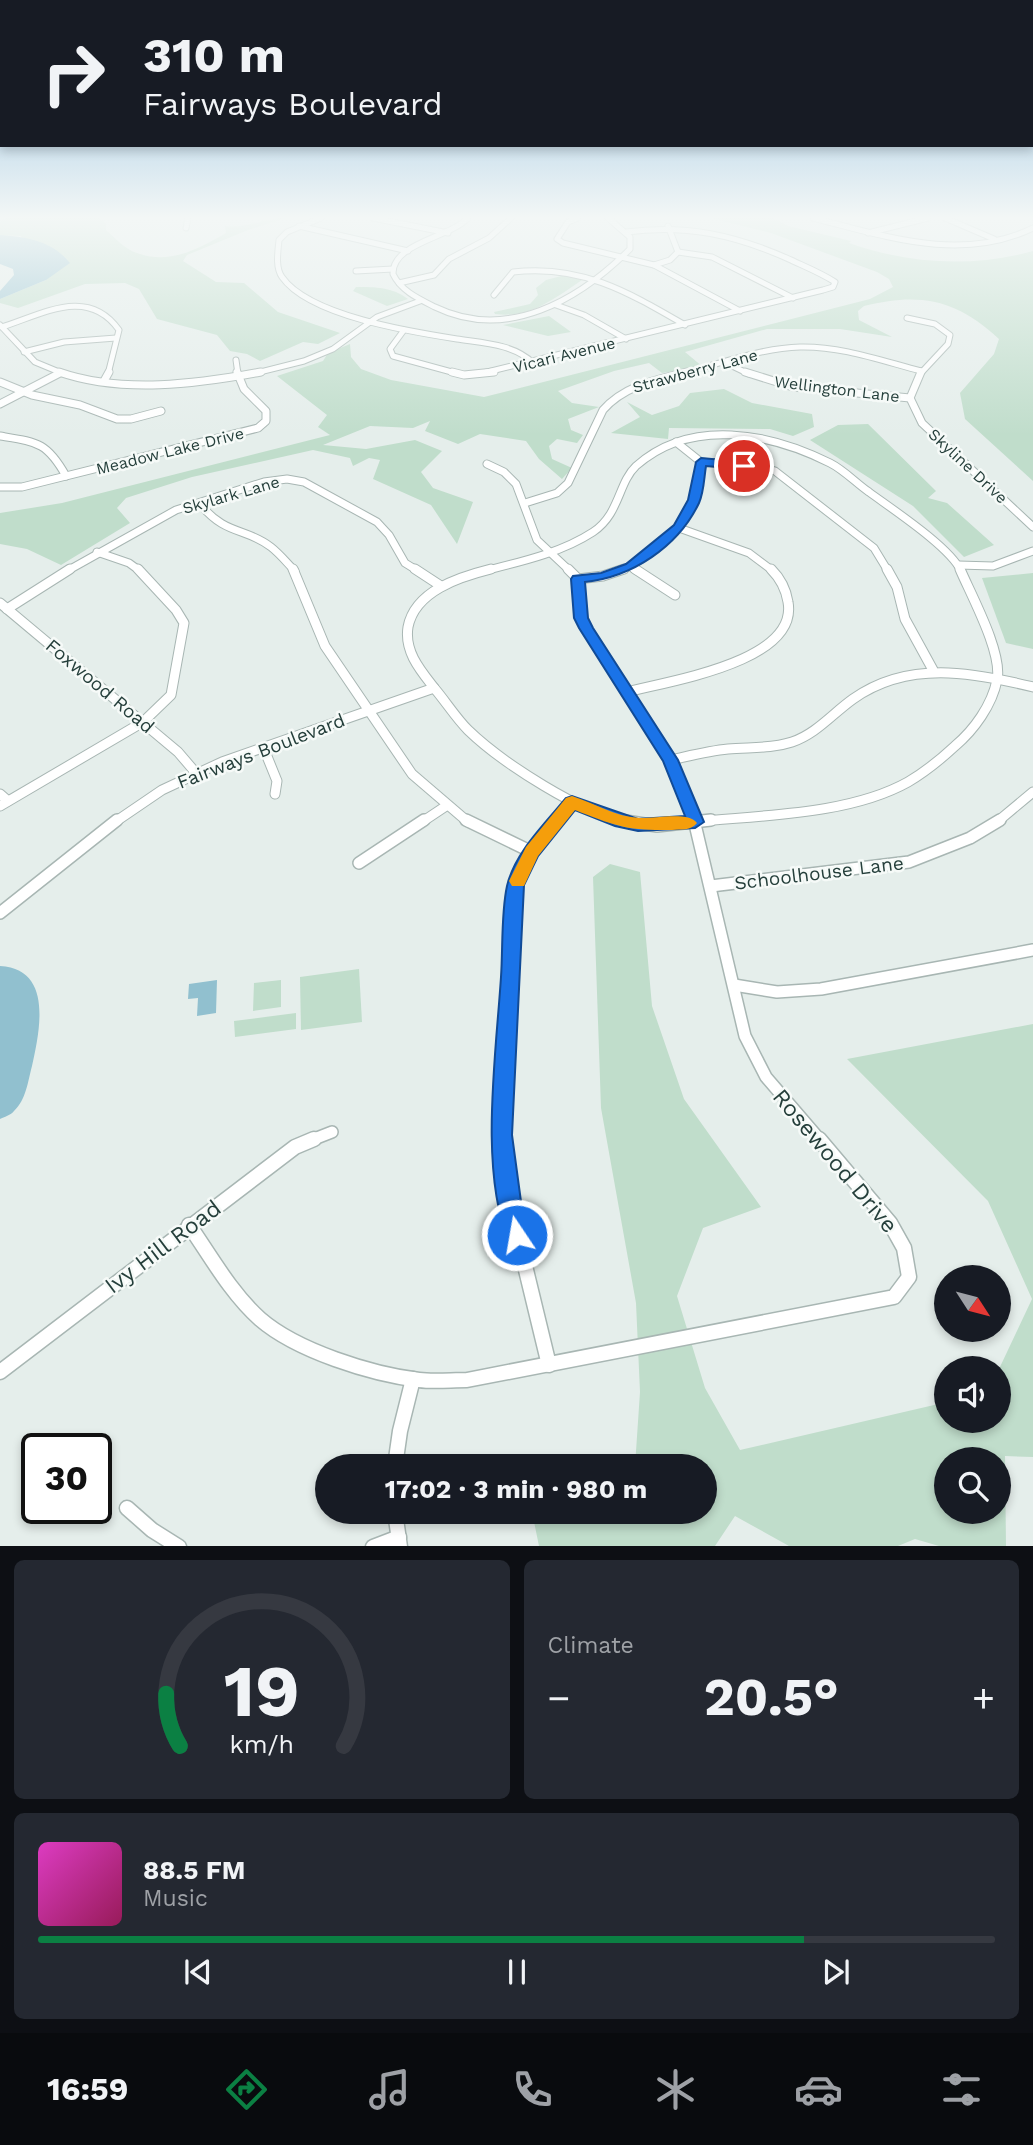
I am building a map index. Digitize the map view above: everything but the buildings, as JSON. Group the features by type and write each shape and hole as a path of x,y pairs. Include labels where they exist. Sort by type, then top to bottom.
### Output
{"street":[{"path":"296,290 307,300 369,321 404,330 505,347 517,351 533,363"},
{"path":"407,290 420,301 460,317 484,320 529,315 556,305 578,290"},
{"path":"494,295 498,290"},
{"path":"622,290 685,325"},
{"path":"701,290 740,311"},
{"path":"777,290 793,298"},
{"name":"Vicari Avenue","path":"404,330 390,349 393,356 401,360 478,375 822,290"},
{"path":"104,381 111,368 119,330 105,310 88,305 75,305 1,326 24,352 41,366 60,373 104,381 177,382 237,378 303,361 333,348 382,313 420,301"},
{"path":"556,305 584,315 626,340"},
{"path":"907,318 929,321 941,326 950,335 947,344 921,371 910,398"},
{"path":"24,352 64,342 117,338"},
{"name":"Strawberry Lane","path":"525,503 557,493 568,483 603,410 625,390 639,384 767,352 816,347 837,349 921,371"},
{"path":"236,360 237,378"},
{"name":"Wellington Lane","path":"726,363 757,378 793,387 910,398"},
{"path":"0,404 60,373"},
{"name":"Meadow Lake Drive","path":"0,487 22,487 66,477 258,428 265,421 266,411 237,378"},
{"path":"0,382 24,392 80,405 117,419 131,419 161,411"},
{"name":"Skyline Drive","path":"910,398 922,423 1033,527"},
{"path":"0,436 46,446 53,452 66,477"},
{"path":"694,436 767,438 832,464 933,541 958,565 992,642 998,678 984,712 967,737 942,759 908,782 872,797 816,809 695,822 638,825 621,821 572,802 484,744 468,730 410,653 408,628 417,607 441,586 472,574 551,552 593,532 611,516 621,500 634,468 661,449 694,436"},
{"path":"676,442 701,462 762,467 775,471 874,548 897,587 905,619 933,670"},
{"path":"486,464 504,472 516,484 537,540 578,579 603,576 631,567 679,527 694,500 701,462"},
{"name":"Skylark Lane","path":"4,606 176,510 264,482 287,478 304,482 377,522 405,563 441,586"},
{"path":"200,503 212,519 224,527 270,546 296,572 325,646 412,774 446,806 488,833 532,852"},
{"path":"627,692 748,659 764,651 780,634 790,617 789,594 782,579 766,564 730,544 679,527"},
{"path":"958,565 993,566 1033,551"},
{"path":"3,800 143,722 171,695 184,623 176,610 139,570 129,563 97,552"},
{"path":"631,567 675,596"},
{"name":"Rosewood Drive","path":"190,1225 227,1279 261,1321 299,1343 359,1365 413,1379 467,1380 894,1297 909,1277 904,1248 890,1223 766,1077 746,1036 695,822 670,760 581,618 578,579"},
{"name":"Foxwood Road","path":"4,606 178,752 196,773"},
{"path":"670,760 791,742 817,731 853,699 882,681 933,670 998,678 1033,687"},
{"name":"Fairways Boulevard","path":"0,913 131,810 196,773 434,688"},
{"path":"264,749 277,781 275,794"},
{"name":"Schoolhouse Lane","path":"711,886 909,862 970,838 1000,820 1033,792"},
{"path":"549,1365 511,1209 502,1135 516,885 532,852 572,802"},
{"path":"359,863 446,806"},
{"path":"734,985 777,992 821,989 1033,950"},
{"name":"Ivy Hill Road","path":"0,1372 295,1147 332,1132"},
{"path":"397,1454 413,1379"},
{"path":"127,1508 152,1530 178,1546"},
{"path":"373,1546 400,1542 398,1524"}],"green space":[{"path":"21,290 68,290 18,308 0,303 0,299"},
{"path":"140,290 252,290 278,312 340,333 318,344 303,342 260,361 247,354 230,351 217,335 157,319"},
{"path":"390,290 408,299 387,306 353,291"},
{"path":"537,290 567,290 531,310 508,315 494,312 530,304 538,295"},
{"path":"887,290 1033,290 1033,481 965,419 960,393 994,354 999,339 968,315 952,307 936,302 902,300 864,306 858,311 859,320 892,337 840,329 767,329 685,352 703,367 662,373 649,363 614,371 558,391 572,403 599,407 568,419 571,430 583,435 577,443 557,439 549,446 552,459 572,468 562,479 539,459 526,441 480,434 458,444 425,431 430,421 413,428 370,426 323,445 366,449 415,440 442,451 421,472 433,488 473,502 457,544 431,505 373,479 380,460 369,458 353,466 350,458 313,450 192,477 126,498 117,508 130,523 61,565 27,549 0,544 0,513 62,503 330,435 318,427 327,415 277,376 323,361 328,353 350,344 351,357 361,369 391,380 484,397 870,299"},
{"path":"549,316 571,332 548,336 503,325"},
{"path":"724,389 752,403 812,414 814,427 793,436 770,429 669,428 668,439 611,433 640,417 627,402 652,415 679,406 690,393"},
{"path":"868,424 936,491 928,498 947,503 994,545 964,557 913,506 810,440 838,425"},
{"path":"1033,573 1033,649 1006,643 982,578"},
{"path":"610,864 640,872 652,1006 684,1099 761,1207 703,1228 677,1296 705,1388 740,1450 934,1405 934,1433 1011,1433 1011,1356 1005,1356 1032,1299 988,1201 847,1059 1033,1024 1033,1457 1011,1456 1011,1447 934,1447 934,1524 1006,1524 1006,1546 939,1546 915,1539 898,1546 789,1546 735,1516 715,1546 539,1546 534,1524 717,1524 717,1454 636,1454 640,1392 636,1303 601,1108 593,877"},
{"path":"359,969 362,1022 301,1030 300,977"},
{"path":"281,980 281,1007 253,1011 254,983"},
{"path":"296,1013 296,1029 235,1037 234,1021"}],"water":[{"path":"1,290 21,290 0,299"},
{"path":"0,966 17,970 28,978 36,989 39,1019 38,1036 24,1096 13,1112 0,1119"},
{"path":"217,980 216,1013 197,1016 198,998 188,999 189,984"}],"slow traffic":[{"path":"518,881 532,852 572,802 594,812 638,825 689,823"}],"route":[{"path":"517,1235 502,1135 508,1066 516,885 532,852 572,802 594,812 638,825 695,822 670,760 581,618 578,579 603,576 631,567 679,527 694,500 701,462 744,466"}]}
